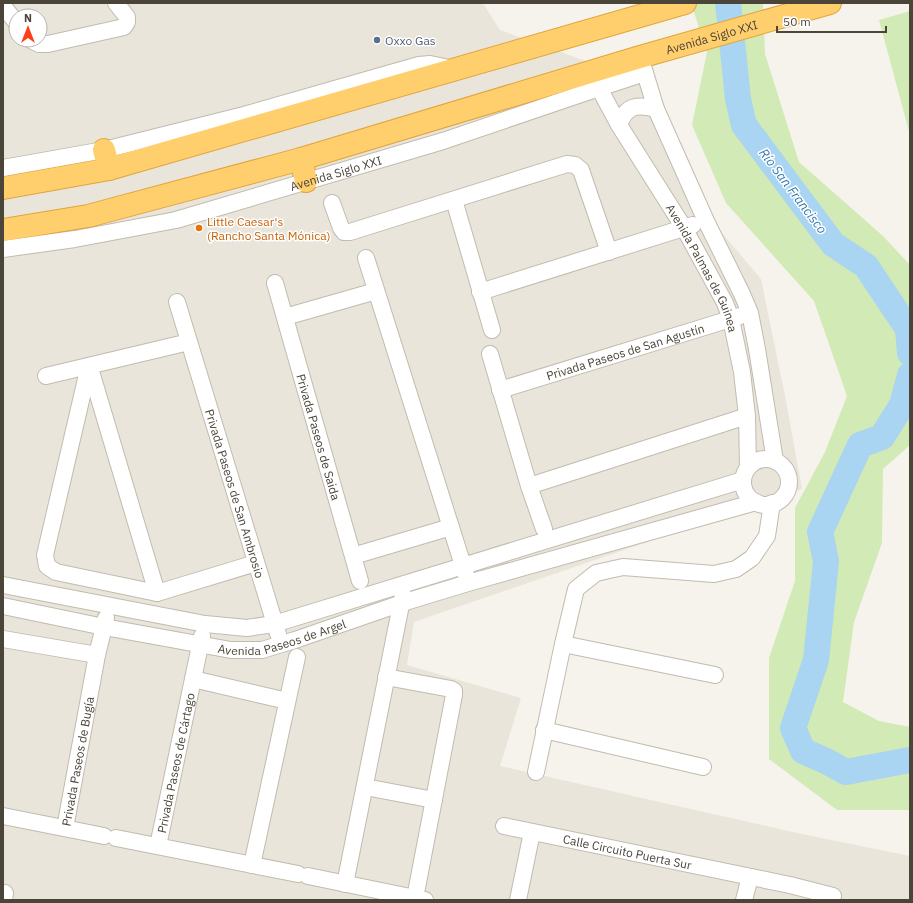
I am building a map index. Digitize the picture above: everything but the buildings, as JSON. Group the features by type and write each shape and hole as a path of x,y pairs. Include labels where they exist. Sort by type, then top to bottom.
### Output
{"highway":[{"path":"3,188 458,69 685,3"},
{"name":"Avenida Siglo XXI","path":"3,230 88,216 301,160 642,65 699,40 830,3"},
{"path":"301,160 306,181"}],"street":[{"path":"48,44 124,27 127,22 127,17 116,3"},
{"name":"Avenida Siglo XXI","path":"3,249 76,239 176,220 443,141 598,88 642,65"},
{"name":"Avenida Palmas de Guinea","path":"642,65 656,109 706,221 750,313 775,461"},
{"name":"Avenida Palmas de Guinea","path":"598,88 619,125 684,228 725,303 731,319 742,372 747,416 746,474"},
{"path":"619,125 622,116 628,109 647,107 656,109"},
{"path":"3,168 106,160"},
{"path":"332,203 341,228 344,232 350,232 567,164 575,164 581,170 609,252"},
{"path":"454,200 492,330"},
{"path":"480,292 706,221"},
{"path":"366,258 468,583"},
{"name":"Privada Paseos de Saida","path":"275,283 360,581"},
{"path":"285,317 376,291"},
{"name":"Privada Paseos de San Ambrosio","path":"177,302 281,644"},
{"name":"Privada Paseos de San Agustín","path":"500,390 750,313"},
{"path":"46,376 189,342"},
{"path":"490,354 529,486 546,534 746,474"},
{"path":"89,366 45,555 46,566 56,572 157,593 256,563"},
{"path":"89,366 157,593"},
{"path":"529,486 747,416"},
{"path":"767,459 775,461 782,465 786,472 788,487 785,495 779,500 764,503 750,498 744,487 746,474 754,463 760,460 767,459"},
{"path":"536,772 576,589 596,573 623,566 714,574 736,569 752,558 767,536 764,503"},
{"name":"Avenida Paseos de Argel","path":"3,606 201,645 231,650 262,650 402,603 468,583 555,558 764,503"},
{"path":"353,556 450,527"},
{"name":"Avenida Paseos de Argel","path":"3,584 205,624 247,628 274,624 404,584 463,565 546,534"},
{"path":"345,884 402,603 404,584"},
{"name":"Privada Paseos de Bugía","path":"3,816 65,828 108,606"},
{"name":"Privada Paseos de Cártago","path":"158,846 205,624"},
{"path":"3,639 98,655"},
{"path":"563,644 715,676"},
{"path":"252,865 297,657"},
{"path":"386,677 454,691 434,800 420,899"},
{"name":"Privada Paseos de Cártago","path":"193,679 288,702"},
{"path":"544,730 703,767"},
{"path":"364,787 434,800"},
{"name":"Calle Circuito Puerta Sur","path":"504,826 750,877 789,893 833,896"},
{"name":"Privada Paseos de Cártago","path":"65,828 420,899"},
{"path":"518,900 532,832"},
{"path":"744,900 750,877"}],"shaded area":[{"path":"3,3 483,3 500,30 647,83 721,232 761,279 802,489 414,622 407,665 521,698 500,766 797,833 910,856 910,900 3,900"}],"green space":[{"path":"691,3 763,3 765,54 799,162 883,236 910,265 910,445 883,469 882,543 854,622 843,702 879,721 910,727 910,810 837,810 769,759 769,658 795,581 795,508 825,452 847,396 814,301 726,203 692,125 707,52"},
{"path":"910,11 910,135 879,20"}],"waterway":[{"name":"Río San Francisco","path":"728,3 738,99 744,125 833,244 866,266 908,329 910,353"},
{"name":"Río San Francisco","path":"910,375 902,405 882,437 860,445 820,532 826,561 816,660 793,728 803,751 846,772 910,760"}],"place":[{"name":"Oxxo Gas","path":"377,40"},
{"name":"Little Caesar's (Rancho Santa Mónica)","path":"199,228"}]}
